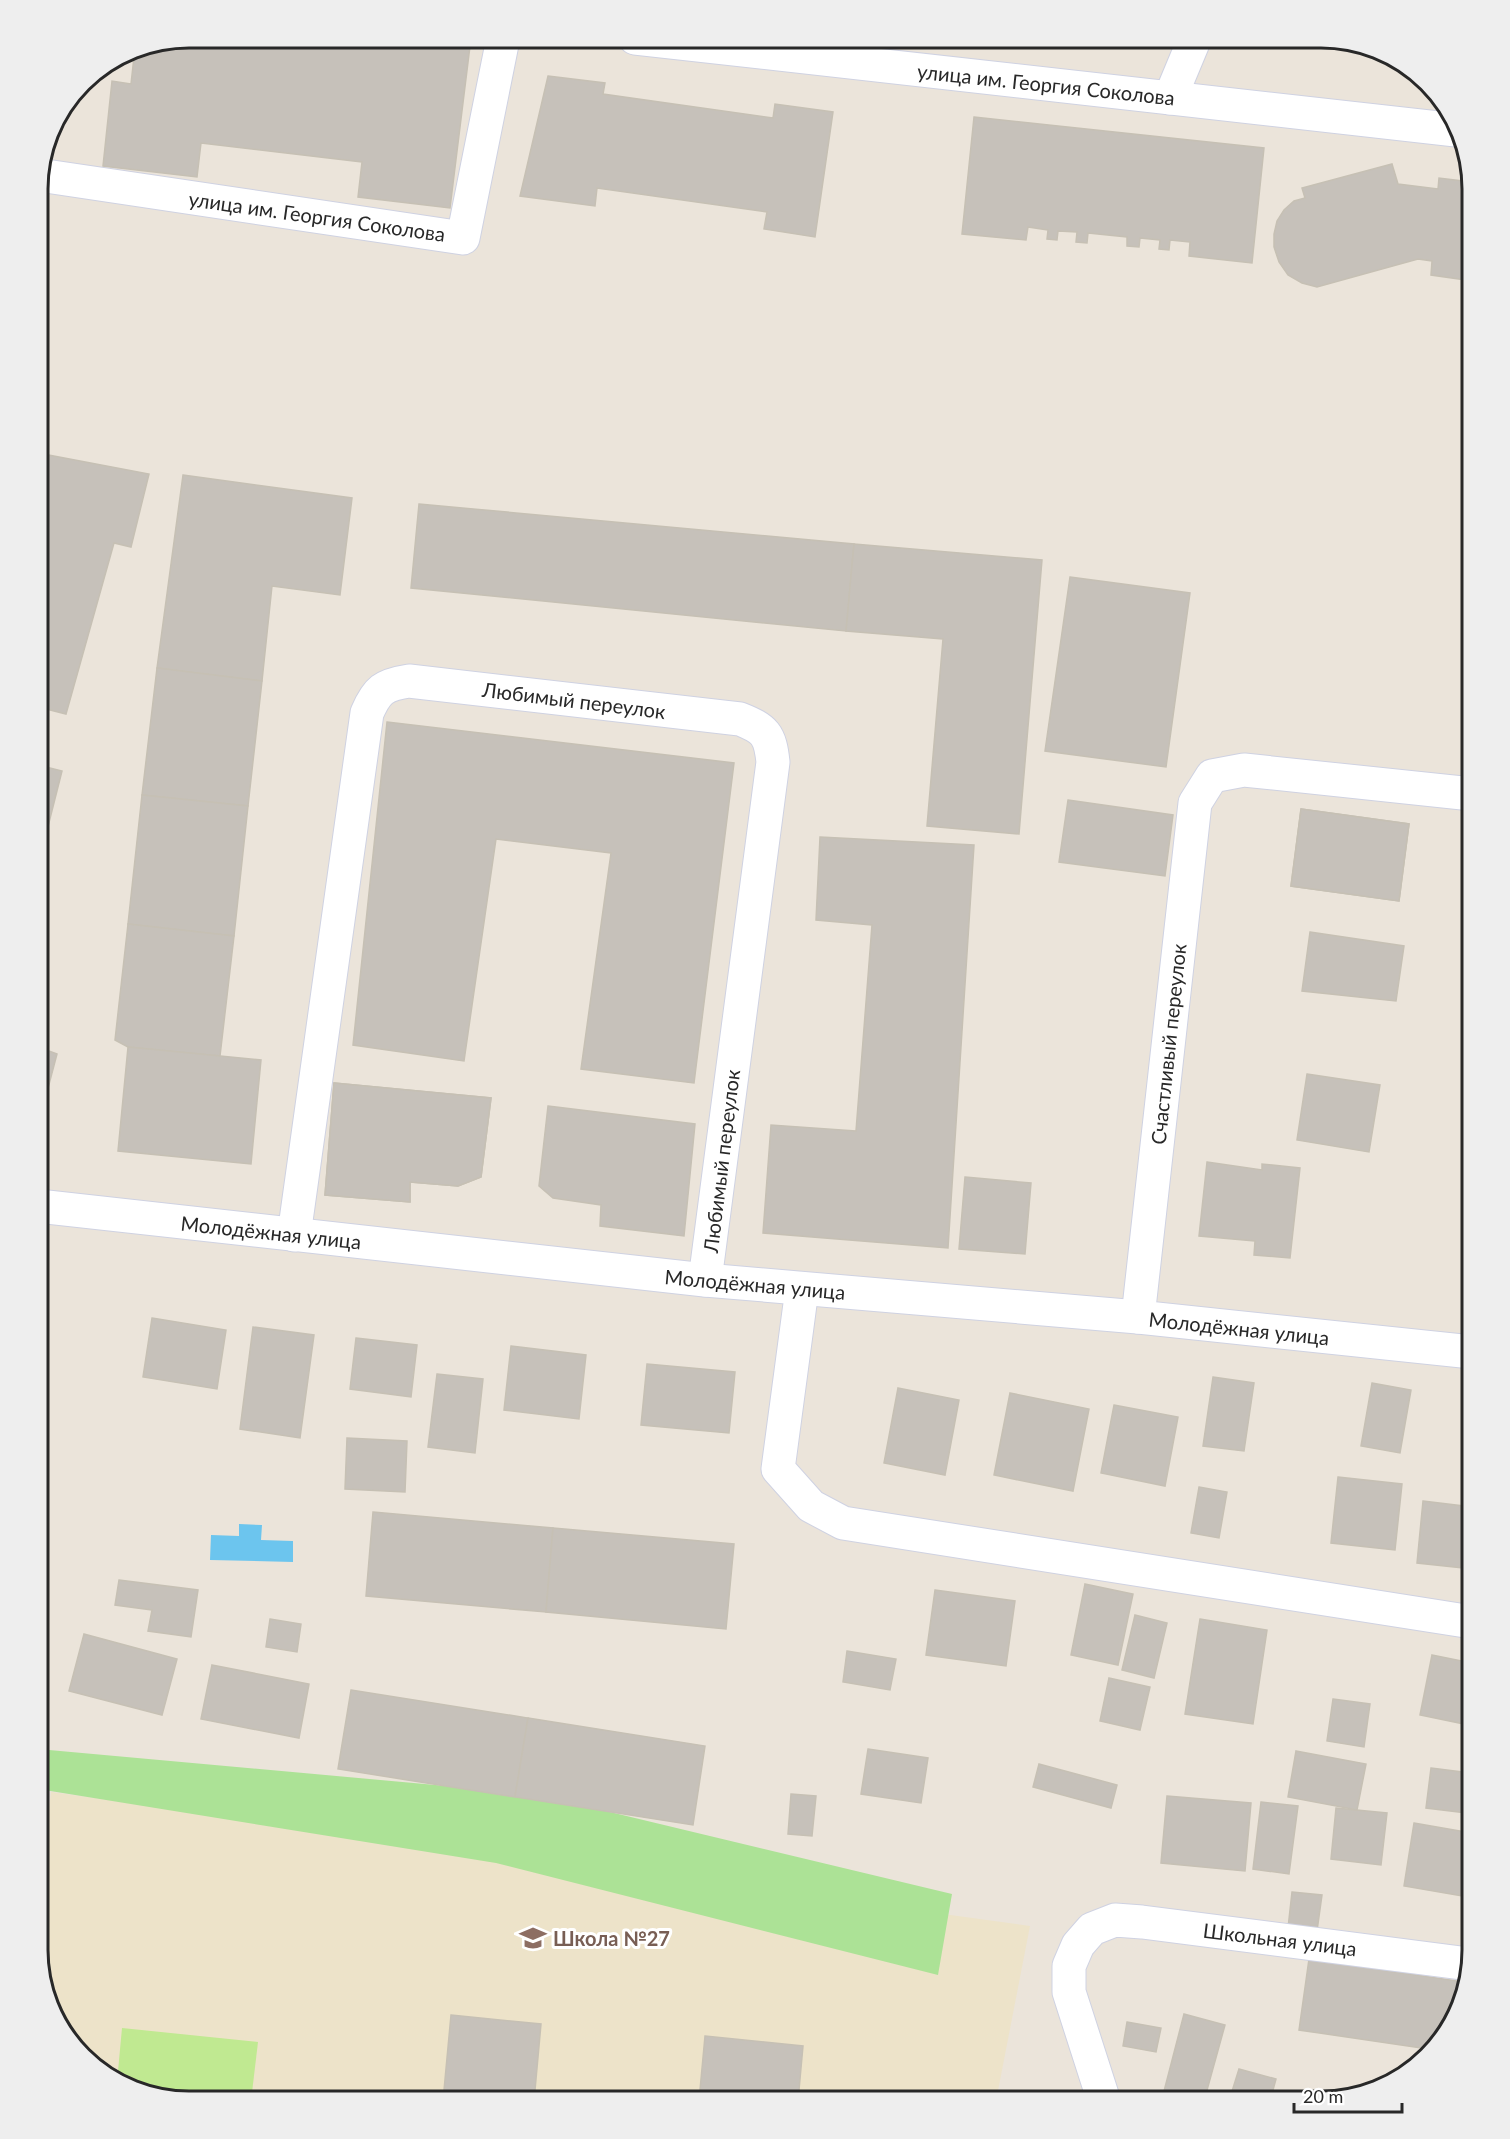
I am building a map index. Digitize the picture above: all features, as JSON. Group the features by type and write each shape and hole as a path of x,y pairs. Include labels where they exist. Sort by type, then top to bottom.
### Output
{"street":[{"name":"улица им. Георгия Соколова","path":"48,176 463,238 502,48"},
{"name":"улица им. Георгия Соколова","path":"724,48 1448,129"},
{"path":"1170,98 1191,48"},
{"name":"Любимый переулок","path":"294,1235 368,714 375,696 390,684 409,681 740,719 758,727 771,742 773,762 705,1281"},
{"name":"Счастливый переулок","path":"1138,1317 1195,803 1212,776 1244,770 1462,793"},
{"name":"Молодёжная улица","path":"48,1207 705,1281 1138,1317 1462,1352"},
{"path":"802,1289 778,1469 811,1506 843,1523 1462,1620"},
{"name":"Школьная улица","path":"1100,2091 1069,1992 1069,1966 1078,1945 1092,1929 1115,1920 1461,1963"}],"shaded area":[{"name":"Школа №27","path":"51,1792 1030,1926 998,2091 180,2091 144,2083 119,2072 89,2050 77,2036 59,2004 49,1968 48,1815"}],"green space":[{"path":"48,1750 535,1794 952,1894 938,1975 496,1863 48,1791"},
{"path":"122,2028 258,2042 252,2091 180,2091 144,2083 118,2071"}],"water":[{"path":"239,1524 262,1525 261,1540 293,1541 293,1562 210,1560 211,1535 239,1536"}],"building":[{"path":"180,48 470,48 450,208 358,197 362,162 201,143 197,177 103,166 112,81 131,84 134,60"},
{"path":"548,76 605,83 603,94 773,118 775,104 833,112 815,237 764,229 767,212 597,188 595,206 520,196"},
{"path":"974,117 1264,148 1252,263 1189,256 1190,242 1170,240 1169,250 1159,249 1160,240 1140,238 1139,247 1127,246 1127,237 1088,233 1087,243 1076,242 1077,232 1058,231 1057,240 1047,239 1048,230 1028,227 1026,240 962,234"},
{"path":"1392,164 1398,184 1438,189 1439,178 1462,181 1462,280 1431,275 1432,261 1418,259 1317,287 1302,283 1288,275 1279,262 1274,247 1274,234 1277,221 1284,210 1294,201 1305,198 1302,188"},
{"path":"48,455 149,474 131,547 114,543 66,714 48,710"},
{"path":"183,475 352,498 340,595 272,586 262,681 157,668"},
{"path":"419,504 854,544 846,631 411,588"},
{"path":"854,544 1042,560 1019,834 927,826 943,639 846,631"},
{"path":"1070,577 1190,593 1166,767 1045,751"},
{"path":"157,668 262,681 248,806 142,795"},
{"path":"387,722 734,763 694,1083 581,1069 611,853 496,839 464,1061 353,1045"},
{"path":"48,768 62,771 48,826"},
{"path":"142,795 248,806 234,936 128,924"},
{"path":"1068,800 1173,815 1165,876 1059,862"},
{"path":"1301,809 1409,824 1399,901 1291,886"},
{"path":"1301,809 1409,824 1399,901 1291,886"},
{"path":"820,837 974,845 948,1248 763,1233 771,1125 856,1131 872,925 816,920"},
{"path":"128,924 234,936 220,1056 128,1047 115,1040"},
{"path":"1310,932 1404,946 1396,1001 1302,991"},
{"path":"128,1047 261,1060 251,1164 118,1151"},
{"path":"48,1051 57,1054 48,1088"},
{"path":"1307,1074 1380,1085 1369,1152 1297,1140"},
{"path":"334,1083 491,1098 481,1177 458,1186 410,1182 410,1202 325,1195"},
{"path":"334,1083 491,1098 481,1177 458,1186 410,1182 410,1202 325,1195"},
{"path":"548,1106 695,1124 684,1236 600,1226 601,1205 553,1198 539,1186"},
{"path":"1207,1162 1262,1170 1262,1164 1300,1168 1290,1258 1254,1255 1255,1241 1199,1236"},
{"path":"965,1177 1031,1183 1025,1254 959,1249"},
{"path":"152,1318 226,1330 217,1389 143,1377"},
{"path":"253,1327 314,1335 300,1438 240,1429"},
{"path":"356,1338 417,1345 411,1397 350,1389"},
{"path":"511,1346 586,1355 579,1419 504,1410"},
{"path":"647,1364 735,1372 729,1433 641,1425"},
{"path":"437,1374 483,1379 475,1453 428,1447"},
{"path":"1213,1377 1254,1383 1244,1451 1203,1446"},
{"path":"1372,1383 1411,1390 1400,1453 1361,1446"},
{"path":"898,1388 959,1400 945,1475 884,1463"},
{"path":"1010,1393 1089,1409 1073,1491 994,1475"},
{"path":"1114,1405 1178,1417 1165,1486 1101,1473"},
{"path":"347,1438 407,1441 405,1492 345,1489"},
{"path":"1338,1477 1402,1484 1395,1550 1331,1543"},
{"path":"1199,1487 1227,1492 1219,1538 1191,1533"},
{"path":"1423,1501 1462,1506 1462,1568 1417,1563"},
{"path":"373,1512 553,1528 546,1612 366,1596"},
{"path":"553,1528 734,1544 726,1629 546,1612"},
{"path":"119,1580 198,1590 191,1637 148,1631 152,1610 115,1605"},
{"path":"1085,1584 1133,1594 1118,1665 1071,1655"},
{"path":"935,1590 1015,1601 1006,1666 926,1655"},
{"path":"1135,1615 1167,1623 1154,1678 1122,1670"},
{"path":"270,1619 301,1624 297,1652 266,1647"},
{"path":"1200,1619 1267,1630 1253,1724 1185,1714"},
{"path":"84,1634 177,1659 162,1715 69,1691"},
{"path":"847,1651 896,1659 890,1690 843,1682"},
{"path":"1432,1655 1462,1661 1462,1724 1420,1715"},
{"path":"212,1665 309,1684 299,1738 201,1719"},
{"path":"1109,1678 1150,1687 1140,1730 1100,1721"},
{"path":"351,1690 528,1718 515,1797 338,1769"},
{"path":"1333,1699 1370,1704 1364,1747 1327,1741"},
{"path":"528,1718 705,1746 693,1825 515,1797"},
{"path":"868,1749 928,1758 921,1803 861,1794"},
{"path":"1296,1751 1366,1764 1357,1810 1288,1797"},
{"path":"1039,1764 1117,1785 1111,1808 1033,1787"},
{"path":"1431,1768 1462,1772 1462,1812 1426,1808"},
{"path":"791,1794 816,1796 812,1836 788,1834"},
{"path":"1167,1796 1251,1803 1245,1871 1161,1863"},
{"path":"1261,1802 1298,1806 1289,1874 1253,1869"},
{"path":"1336,1808 1387,1813 1381,1865 1331,1859"},
{"path":"1414,1823 1462,1831 1462,1896 1404,1886"},
{"path":"1292,1892 1322,1895 1317,1931 1288,1928"},
{"path":"1309,1959 1458,1981 1443,2020 1423,2048 1299,2030"},
{"path":"1184,2014 1225,2025 1207,2091 1164,2091"},
{"path":"451,2015 541,2024 535,2091 444,2091"},
{"path":"1127,2022 1161,2028 1156,2052 1123,2046"},
{"path":"705,2036 803,2046 799,2091 700,2091"},
{"path":"1239,2069 1276,2079 1273,2091 1232,2091"}],"place":[{"name":"Школа №27","path":"533,1938"}]}
